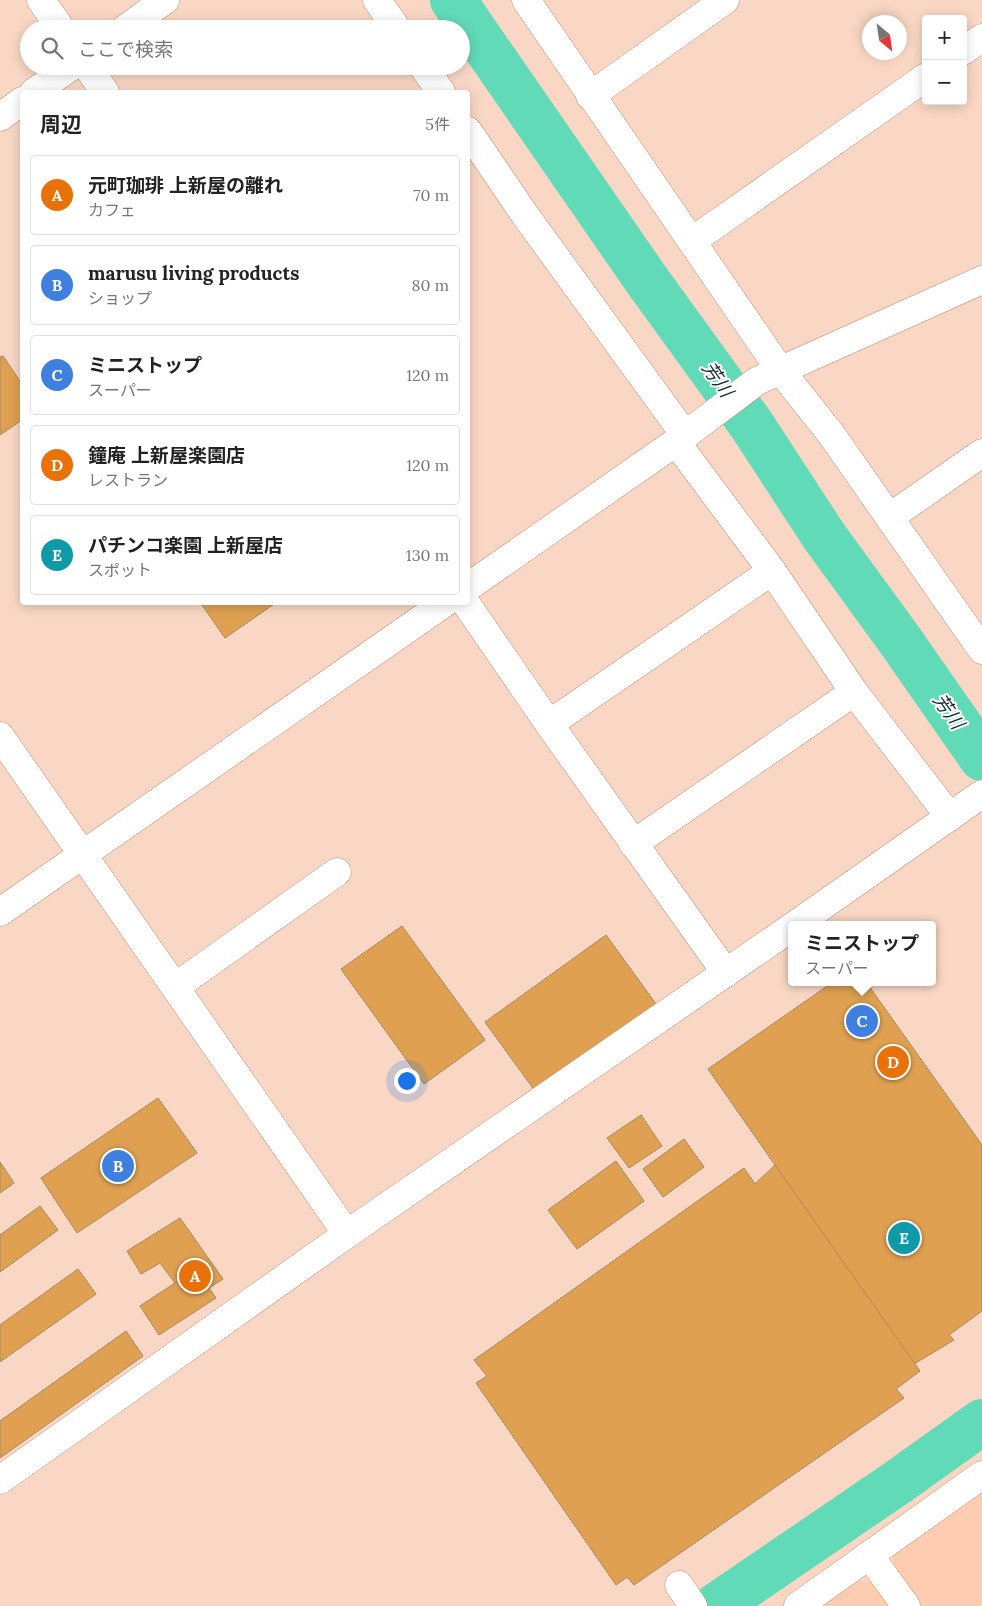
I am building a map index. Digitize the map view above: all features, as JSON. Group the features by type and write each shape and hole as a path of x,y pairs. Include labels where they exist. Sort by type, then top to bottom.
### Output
{"street":[{"path":"41,0 55,20"},
{"path":"137,20 165,0"},
{"path":"377,0 391,20"},
{"path":"526,0 590,96 692,241 768,375 831,434 981,645"},
{"path":"590,96 725,0"},
{"path":"967,48 982,38"},
{"path":"37,90 59,75"},
{"path":"93,75 104,90"},
{"path":"429,75 440,90"},
{"path":"692,241 922,81"},
{"path":"0,117 20,102"},
{"path":"470,135 525,215 685,435 772,571 854,692 967,805 801,921"},
{"path":"470,586 768,375 982,280"},
{"path":"890,517 982,453"},
{"path":"549,724 772,571"},
{"path":"0,912 442,605"},
{"path":"467,605 726,973"},
{"path":"634,844 854,692"},
{"path":"0,736 347,1234"},
{"path":"175,987 338,872"},
{"path":"0,1480 347,1234 788,930"},
{"path":"798,1606 982,1475"},
{"path":"869,1555 906,1606"}],"shaded area":[{"path":"982,1492 982,1606 922,1606 893,1564 894,1552"},
{"path":"856,1580 879,1585 893,1606 821,1606"}],"building":[{"path":"3,356 20,381 20,421 0,435 0,357"},
{"path":"202,605 273,605 225,638"},
{"path":"402,926 485,1040 424,1084 341,969"},
{"path":"606,935 656,1004 535,1091 485,1022"},
{"path":"827,986 869,986 982,1145 982,1311 949,1335 954,1340 914,1364 708,1069"},
{"path":"158,1098 197,1153 77,1233 41,1178"},
{"path":"641,1115 662,1146 629,1168 607,1138"},
{"path":"684,1139 704,1167 663,1197 643,1169"},
{"path":"616,1161 644,1201 577,1249 548,1210"},
{"path":"0,1162 14,1183 0,1193"},
{"path":"775,1165 920,1371 896,1389 904,1398 634,1585 627,1577 616,1585 476,1383 487,1376 474,1360 744,1168 755,1184"},
{"path":"40,1206 58,1230 0,1272 0,1235"},
{"path":"180,1218 223,1279 209,1288 216,1298 159,1335 140,1306 175,1283 160,1263 141,1274 127,1251"},
{"path":"78,1269 96,1294 0,1362 0,1325"},
{"path":"126,1331 143,1356 0,1458 0,1421"}],"waterway":[{"name":"芳川","path":"453,0 467,20"},
{"name":"芳川","path":"470,25 646,279 751,424 824,536 982,758"},
{"path":"716,1606 898,1482 982,1422"}],"place":[{"name":"ミニストップ","path":"862,1021"},
{"name":"鐘庵 上新屋楽園店","path":"893,1062"},
{"name":"marusu living products","path":"118,1166"},
{"name":"パチンコ楽園 上新屋店","path":"904,1238"},
{"name":"元町珈琲 上新屋の離れ","path":"195,1276"}]}
